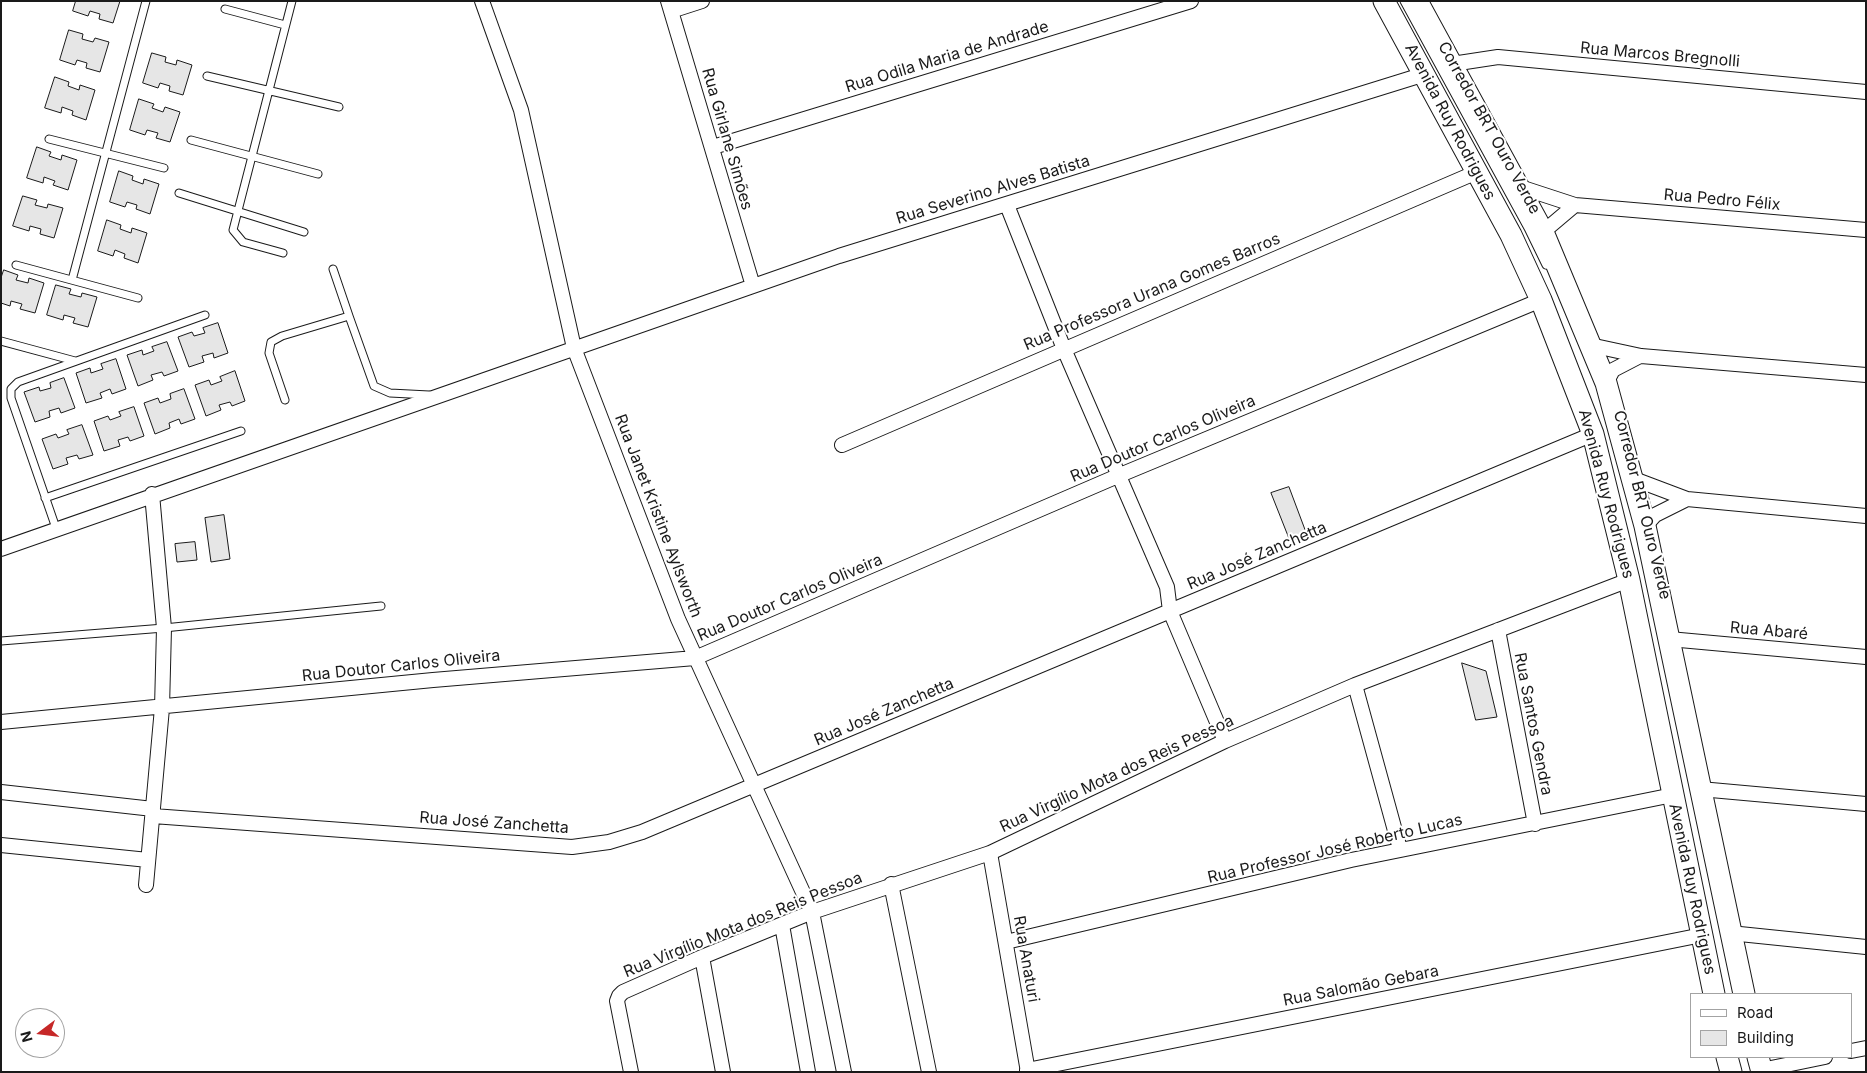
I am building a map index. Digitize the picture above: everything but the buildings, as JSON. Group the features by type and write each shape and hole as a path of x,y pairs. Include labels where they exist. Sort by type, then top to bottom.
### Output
{"main road":[{"name":"Avenida Ruy Rodrigues","path":"1384,1 1437,69 1520,187 1543,232 1606,383 1634,479 1645,526 1640,571 1672,795 1719,933 1744,993"},
{"name":"Avenida Ruy Rodrigues","path":"1417,1 1437,69 1477,172 1542,291 1667,648 1700,789 1719,933 1714,993"},
{"path":"1727,1058 1731,1072"}],"street":[{"name":"Rua Janet Kristine Aylsworth","path":"482,1 521,110 574,348 695,658 812,912 844,1072"},
{"path":"670,6 702,1"},
{"name":"Rua Odila Maria de Andrade","path":"713,147 1191,1"},
{"name":"Rua Girlane Simões","path":"670,6 753,286"},
{"name":"Rua Marcos Bregnolli","path":"1437,69 1498,57 1866,92"},
{"name":"Rua Severino Alves Batista","path":"1,549 152,494 290,449 437,395 839,256 1437,69"},
{"name":"Rua Professora Urana Gomes Barros","path":"842,445 1477,172"},
{"name":"Rua Pedro Félix","path":"1520,187 1575,205 1866,230"},
{"path":"1007,205 1064,350 1120,475 1167,587 1170,611 1225,741"},
{"path":"1543,232 1575,205"},
{"name":"Rua Doutor Carlos Oliveira","path":"1,722 162,708 433,680 695,658 1542,291"},
{"path":"1590,345 1640,356 1866,375"},
{"path":"1606,383 1613,370 1640,356"},
{"name":"Rua José Zanchetta","path":"1,792 153,812 572,847 609,842 642,832 1593,434"},
{"path":"1634,479 1687,499 1866,516"},
{"path":"146,885 162,708 164,628 152,494"},
{"path":"1645,526 1655,515 1687,499"},
{"name":"Rua Virgílio Mota dos Reis Pessoa","path":"631,1072 617,1001 619,996 702,957 812,912 891,884 990,853 1225,741 1354,685 1498,630 1640,571"},
{"name":"Rua Santos Gendra","path":"1498,630 1535,824"},
{"name":"Rua Abaré","path":"1667,648 1866,658"},
{"path":"1354,685 1400,849"},
{"path":"1700,789 1866,804"},
{"name":"Rua Professor José Roberto Lucas","path":"1006,942 1400,849 1535,824 1672,795"},
{"path":"1,846 148,860"},
{"name":"Rua Anaturi","path":"990,853 1028,1071"},
{"path":"891,884 929,1072"},
{"path":"782,925 808,1072"},
{"name":"Rua Salomão Gebara","path":"1028,1071 1719,933 1866,947"},
{"path":"702,957 723,1072"},
{"path":"1852,1052 1866,1048"},
{"path":"1760,1068 1819,1058"}],"lane":[{"path":"72,280 146,1"},
{"path":"283,253 243,242 233,230 292,1"},
{"name":"Corredor BRT Ouro Verde","path":"1392,1 1437,69 1528,228 1548,270"},
{"name":"Corredor BRT Ouro Verde","path":"1404,1 1519,233 1542,291"},
{"path":"225,9 285,25"},
{"path":"207,76 339,108"},
{"path":"49,139 164,168"},
{"path":"191,140 318,174"},
{"path":"179,193 304,232"},
{"path":"16,264 138,298"},
{"path":"333,269 374,386 390,393 437,395"},
{"path":"56,528 11,398 11,389 18,382 204,316"},
{"path":"285,400 269,353 271,342 282,336 349,316"},
{"path":"2,341 75,361"},
{"name":"Corredor BRT Ouro Verde","path":"1592,408 1610,470"},
{"name":"Corredor BRT Ouro Verde","path":"1606,412 1635,520 1640,571 1722,993"},
{"path":"46,498 241,431"},
{"path":"1,641 164,628 380,606"},
{"path":"1668,677 1672,696"},
{"path":"1735,1058 1738,1072"}]}
